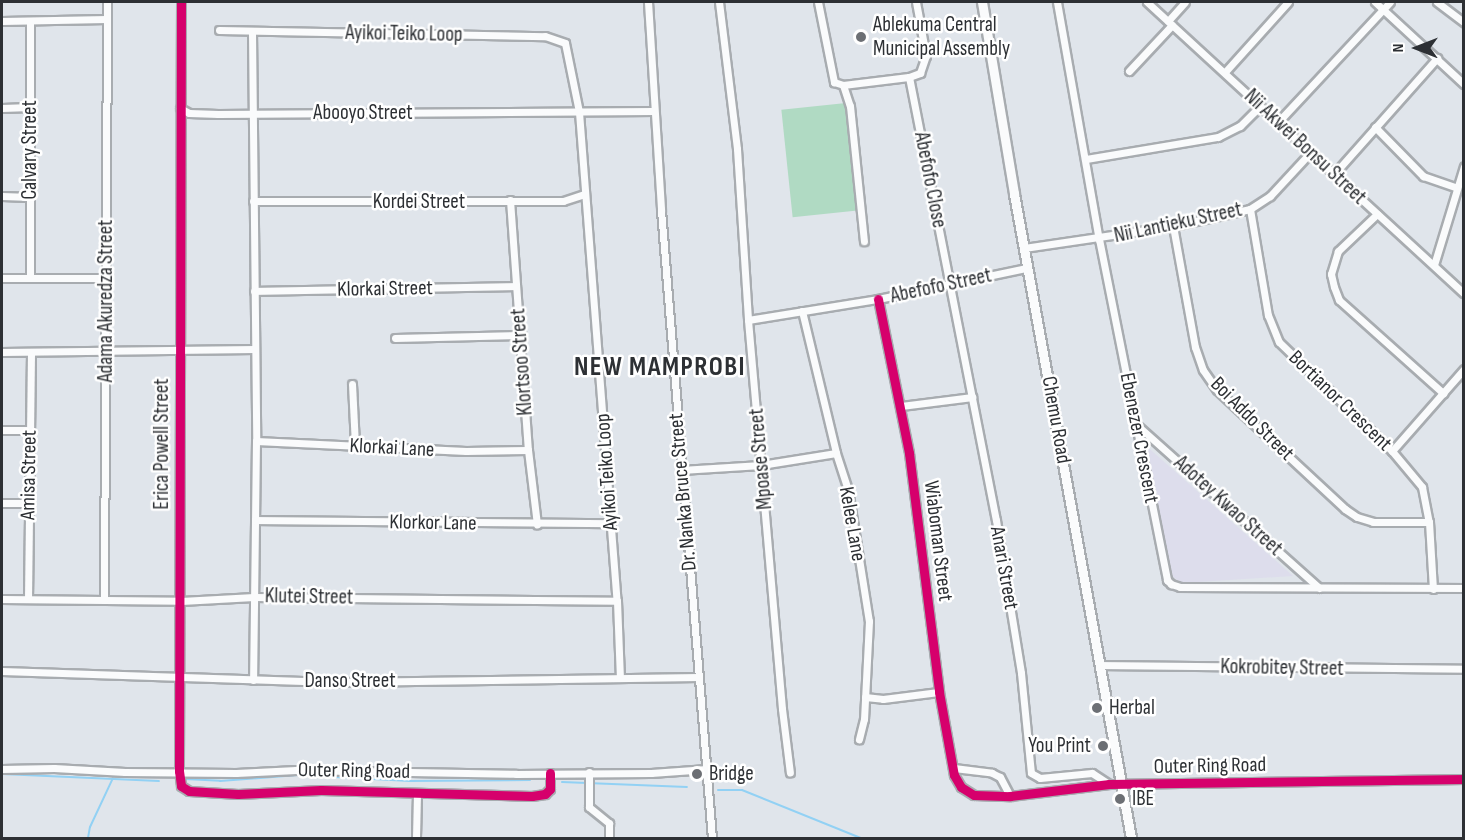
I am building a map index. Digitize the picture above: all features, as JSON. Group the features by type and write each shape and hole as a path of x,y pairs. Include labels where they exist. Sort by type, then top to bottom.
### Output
{"street":[{"name":"Adama Akuredza Street","path":"104,600 107,2"},
{"path":"180,108 181,2"},
{"name":"Dr. Nanka Bruce Street","path":"648,2 681,470 712,838"},
{"name":"Mpoase Street","path":"719,2 737,149 748,320 782,708 790,773"},
{"path":"818,2 834,82 843,85 920,73 926,56 916,2"},
{"name":"Chemu Road","path":"982,2 1027,268 1131,838"},
{"name":"Ebenezer Crescent","path":"1057,2 1099,239 1165,574 1171,584 1180,587 1464,588"},
{"name":"Nii Akwei Bonsu Street","path":"1147,2 1464,293"},
{"path":"1129,71 1185,2"},
{"path":"1225,72 1288,2"},
{"path":"1375,2 1464,84"},
{"path":"1278,122 1390,2"},
{"path":"1437,2 1464,22"},
{"path":"2,21 107,20"},
{"name":"Calvary Street","path":"30,22 30,278"},
{"name":"Ayikoi Teiko Loop","path":"219,30 555,38 565,44 579,112 617,601 620,678"},
{"path":"252,32 255,349 253,680"},
{"path":"1335,173 1437,58"},
{"name":"Abefofo Close","path":"909,76 951,283"},
{"path":"843,85 850,106 864,241"},
{"path":"1086,159 1218,136 1240,126 1260,106"},
{"path":"2,108 30,107"},
{"name":"Abooyo Street","path":"180,108 196,113 654,111"},
{"name":"Erica Powell Street","path":"180,108 181,676 179,771 183,789 230,794 321,790 417,792"},
{"path":"1375,127 1424,176 1457,188"},
{"name":"Nii Lantieku Street","path":"1024,248 1099,239 1173,226 1250,208 1270,196 1310,153"},
{"path":"1434,265 1464,166"},
{"name":"Kordei Street","path":"253,201 563,201 585,194"},
{"path":"2,196 30,197"},
{"name":"Klortsoo Street","path":"510,200 522,335 528,450 537,524"},
{"name":"Bortianor Crescent","path":"1250,208 1268,315 1279,342 1392,451 1422,487 1429,522 1433,589"},
{"path":"1377,214 1338,251 1331,274 1334,287 1339,300 1443,393"},
{"name":"Boi Addo Street","path":"1173,226 1195,347 1203,370 1217,390 1345,509 1357,517 1373,522 1429,522"},
{"name":"Abefofo Street","path":"748,320 878,299 1027,268"},
{"path":"2,278 106,278"},
{"name":"Anari Street","path":"951,283 1017,647 1031,773 1040,778 1092,774 1109,784"},
{"name":"Klorkai Street","path":"254,291 516,286"},
{"name":"Wiaboman Street","path":"878,299 901,406 939,692 954,768 961,787"},
{"name":"Kelee Lane","path":"802,311 836,453 848,489 868,621 865,697 859,739"},
{"path":"395,338 522,335"},
{"path":"2,352 255,349"},
{"name":"Amisa Street","path":"28,599 31,352"},
{"path":"1392,451 1464,369"},
{"path":"352,384 355,446"},
{"path":"901,406 972,397"},
{"name":"Adotey Kwao Street","path":"1137,425 1319,588"},
{"path":"2,430 29,430"},
{"name":"Klorkai Lane","path":"255,441 466,451 528,450"},
{"path":"681,470 761,465 836,453"},
{"path":"2,503 28,503"},
{"name":"Klorkor Lane","path":"255,520 611,524"},
{"name":"Klutei Street","path":"2,599 181,601 254,597 617,601"},
{"name":"Kokrobitey Street","path":"1100,665 1464,669"},
{"name":"Danso Street","path":"2,671 253,680 387,682 699,678"},
{"path":"865,697 883,699 939,692"},
{"path":"954,768 993,773 1000,777 1010,796"},
{"name":"Outer Ring Road","path":"2,769 550,773 651,773 707,769"},
{"path":"589,772 589,807 609,823 609,838"},
{"path":"416,838 417,792 539,796 550,789 550,773"},
{"name":"Outer Ring Road","path":"961,787 974,795 1010,796 1109,784 1122,786 1464,779"}],"shaded area":[{"path":"1144,444 1293,576 1182,583 1170,575"}],"green space":[{"path":"846,103 857,210 793,217 781,110"}],"waterway":[{"path":"2,774 159,781"},
{"path":"185,779 220,781 298,775 410,781 530,780"},
{"path":"88,838 90,827 113,778"},
{"path":"562,782 687,787"},
{"path":"718,790 742,790 861,838"}],"cycle path":[{"path":"181,2 179,771 181,786 189,791 238,794 321,790 532,796 545,794 550,789 550,773"},
{"path":"878,299 909,453 939,692 954,775 961,787 974,795 1010,796 1109,784 1464,779"}],"place":[{"name":"Ablekuma Central Municipal Assembly","path":"861,37"},
{"name":"Herbal","path":"1097,708"},
{"name":"You Print","path":"1103,746"},
{"name":"Bridge","path":"697,774"},
{"name":"IBE","path":"1120,799"}],"district":[{"name":"NEW MAMPROBI","path":"660,368"}]}
